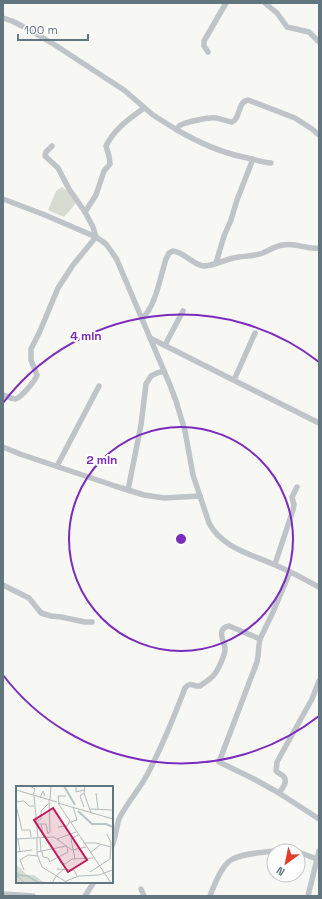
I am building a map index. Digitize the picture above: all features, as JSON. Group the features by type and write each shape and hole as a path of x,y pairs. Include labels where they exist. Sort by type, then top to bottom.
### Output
{"street":[{"path":"208,52 204,46 204,41 226,3"},
{"path":"264,3 277,13 287,27 309,32 319,42"},
{"path":"3,18 28,29 62,49 124,90 144,108 166,124 196,141 233,155 271,163"},
{"path":"176,130 182,124 212,118 233,122 236,119 243,102 248,100 295,118 312,128 319,135"},
{"path":"85,212 96,195 104,171 110,164 110,156 106,146 110,138 117,129 144,108"},
{"path":"52,146 46,152 45,156 58,168 68,189 85,212 93,227 96,237"},
{"path":"216,264 222,239 232,220 237,200 253,159"},
{"path":"3,199 96,237 106,244 114,256 170,385 185,431 193,475 209,523 215,533 240,551 275,564 319,587"},
{"path":"3,395 14,399 19,398 34,382 37,375 31,360 31,349 58,288 73,265 96,237"},
{"path":"142,320 151,306 166,259 169,253 173,251 180,252 202,266 263,253 281,245 292,244 319,248"},
{"path":"165,345 183,311"},
{"path":"234,380 255,333"},
{"path":"150,338 319,423"},
{"path":"128,490 141,426 146,384 151,376 164,370"},
{"path":"57,466 99,386"},
{"path":"3,447 144,495 164,498 200,496"},
{"path":"275,564 293,510 294,505 292,497 296,487"},
{"path":"290,572 260,639 257,662 218,762 254,779 319,818"},
{"path":"3,584 29,598 41,613 51,616 92,622"},
{"path":"113,843 119,820 147,775 159,751 185,688 188,684 200,686 216,672 225,650 221,635 222,630 229,626 260,639"},
{"path":"279,793 286,780 285,777 276,771 278,762 309,704 319,681"},
{"path":"308,896 319,851"},
{"path":"210,896 219,876 226,864 231,860 241,856 266,852"},
{"path":"306,855 317,859"},
{"path":"85,896 93,883"},
{"path":"141,890 144,896"},
{"path":"3,894 33,896"}],"shaded area":[{"path":"62,187 71,194 76,203 64,217 48,210 56,191"}]}
